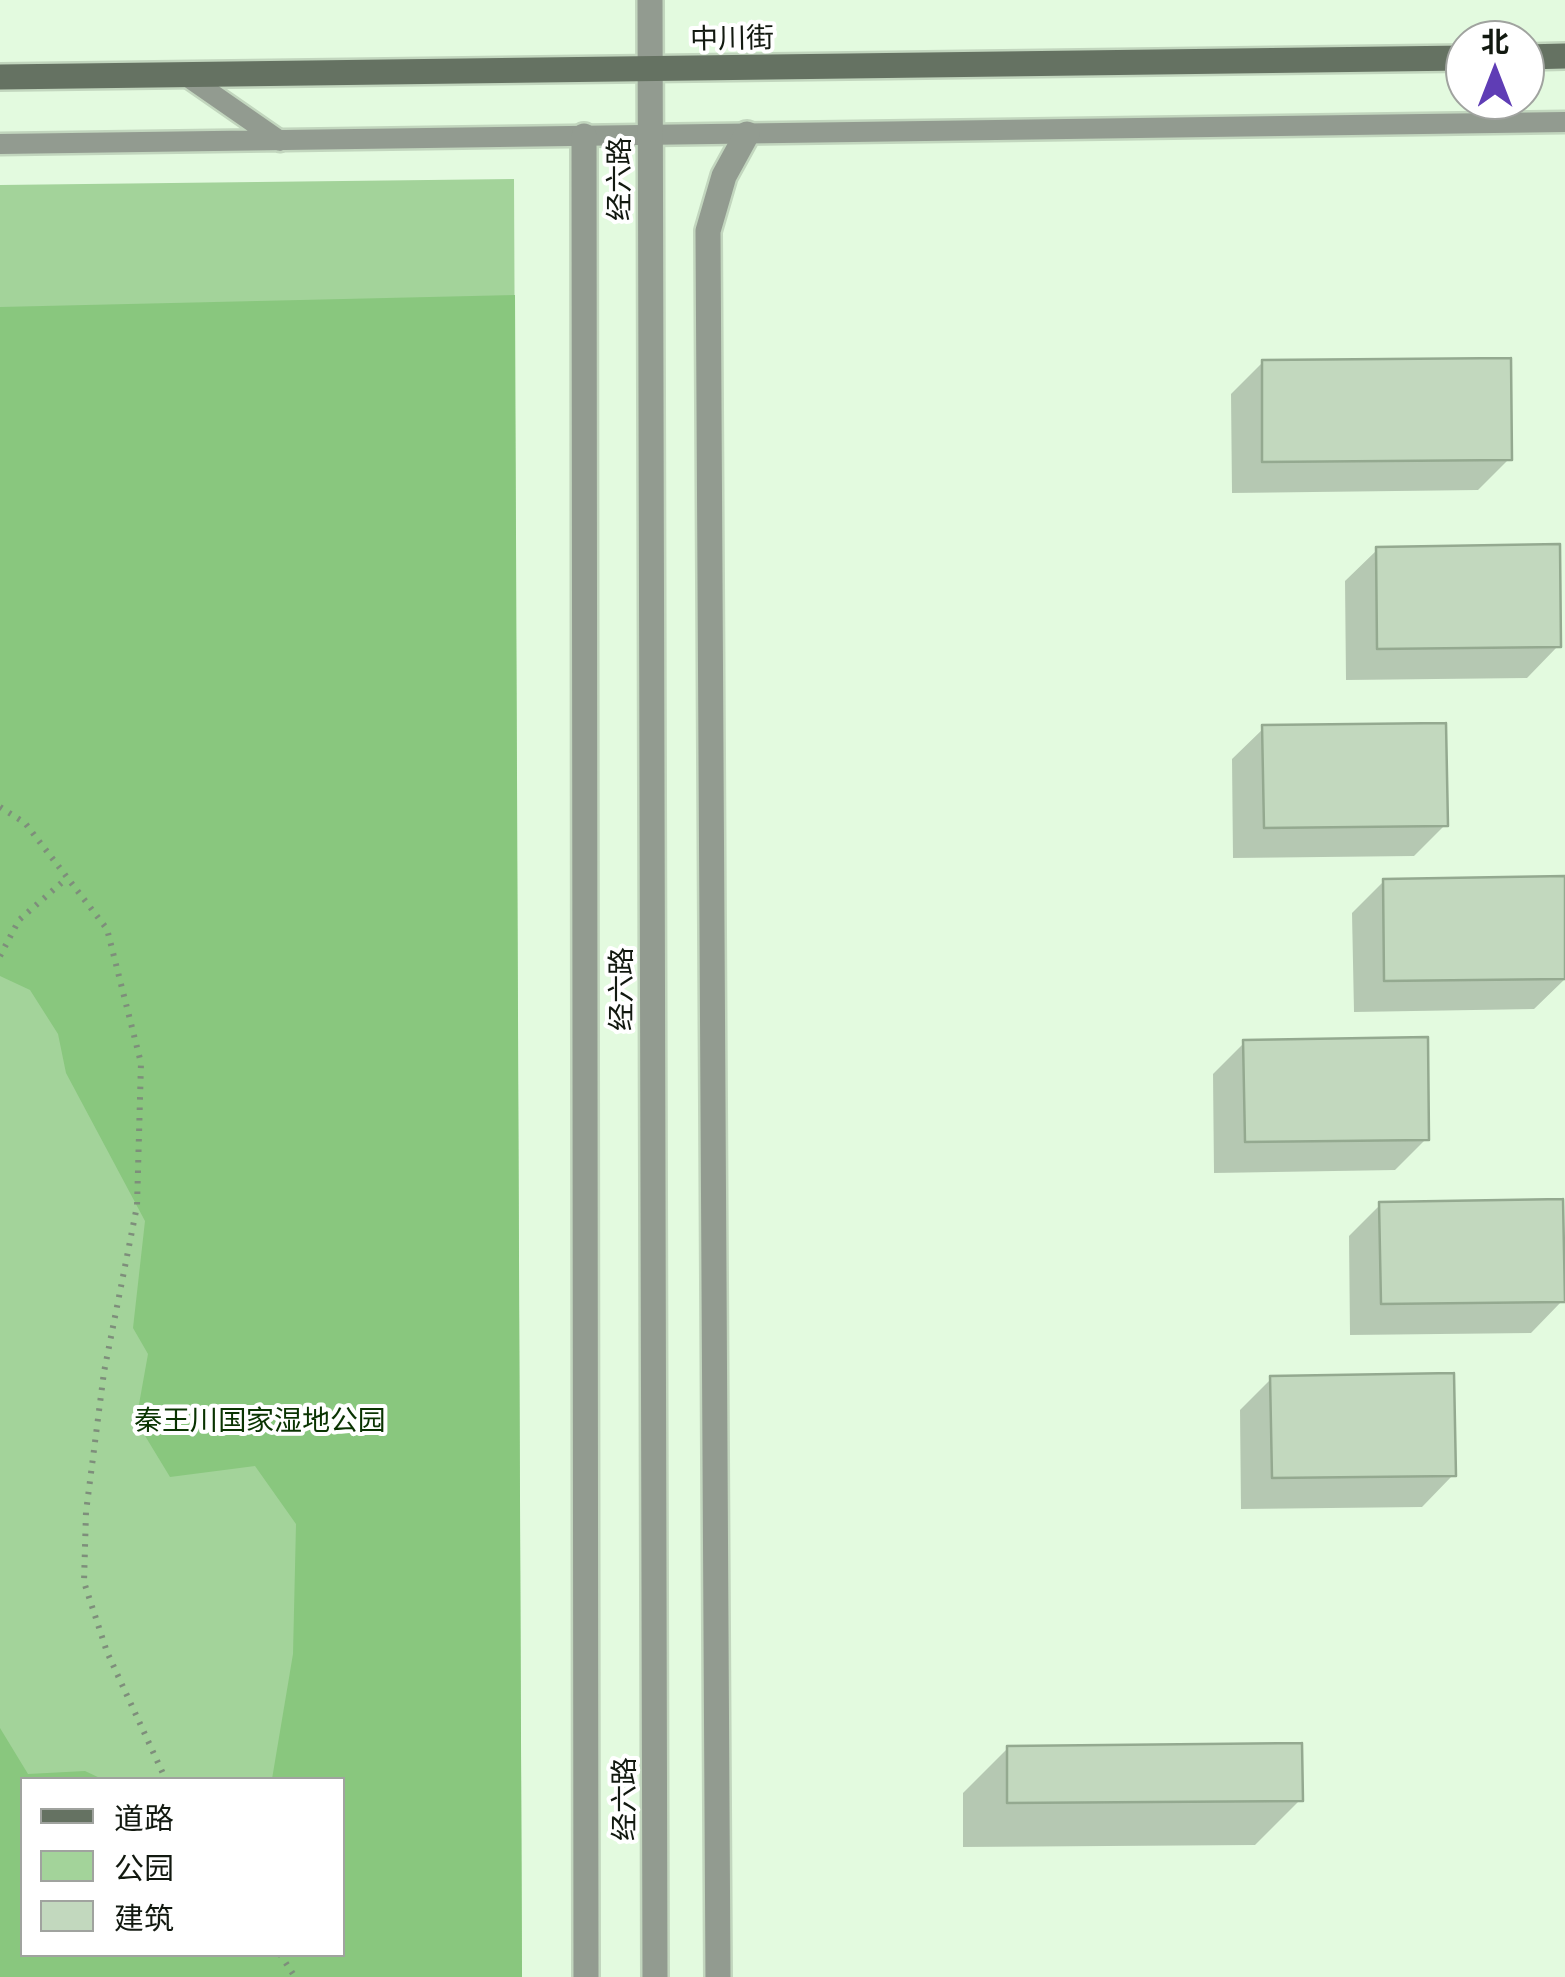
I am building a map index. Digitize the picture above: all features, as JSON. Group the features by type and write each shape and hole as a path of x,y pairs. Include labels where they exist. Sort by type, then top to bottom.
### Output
{"main road":[{"name":"中川街","path":"0,77 1445,58"}],"street":[{"name":"经六路","path":"650,0 655,1977"},
{"path":"718,1977 708,232 724,176 748,134"},
{"path":"584,136 586,1977"}],"lane":[{"path":"185,75 280,141"},
{"path":"4,142 1565,122"}],"path":[{"path":"0,806 25,823 107,930 142,1063 137,1206 102,1390 86,1512 84,1582 107,1652 165,1777"},
{"path":"0,956 19,920 67,878"}],"green space":[{"name":"秦王川国家湿地公园","path":"514,179 522,1977 0,1977 0,185"},
{"name":"秦王川国家湿地公园","path":"515,295 522,1977 0,1977 0,1728 28,1774 85,1771 98,1777 20,1777 20,1957 345,1957 345,1777 272,1777 293,1654 296,1524 255,1466 170,1477 136,1421 148,1354 133,1328 145,1221 66,1073 58,1034 30,990 0,976 0,307"}],"building":[{"path":"1511,358 1512,460 1262,462 1262,360"},
{"path":"1560,544 1561,647 1377,649 1376,547"},
{"path":"1446,723 1448,826 1264,828 1262,725"},
{"path":"1565,876 1565,979 1384,981 1383,879"},
{"path":"1428,1037 1429,1140 1245,1142 1243,1040"},
{"path":"1563,1199 1565,1302 1381,1304 1379,1202"},
{"path":"1454,1373 1456,1476 1272,1478 1270,1376"},
{"path":"1302,1743 1303,1801 1007,1803 1007,1746"}]}
